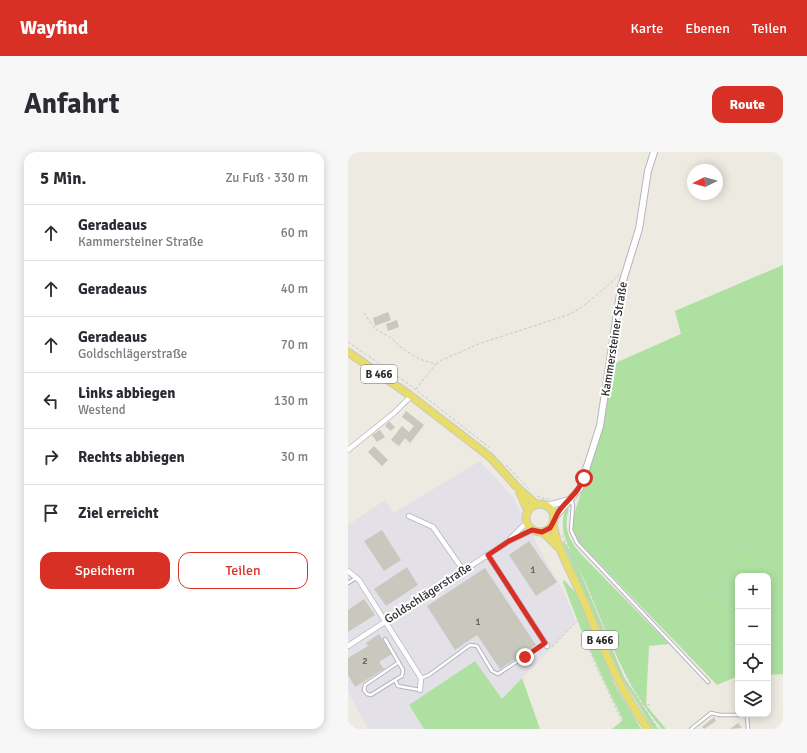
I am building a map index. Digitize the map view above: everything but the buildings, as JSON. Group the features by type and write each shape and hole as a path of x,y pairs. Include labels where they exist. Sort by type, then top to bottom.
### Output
{"main road":[{"name":"B 466","path":"348,352 411,396 490,458 516,486 537,505"},
{"name":"B 466","path":"516,486 524,498 528,511"},
{"path":"537,505 547,506 552,511 554,521 550,528 542,532 532,530 527,522 528,511 537,505"},
{"name":"B 466","path":"554,521 561,551 620,685 648,729"},
{"name":"B 466","path":"542,532 561,551"}],"street":[{"name":"Kammersteiner Straße","path":"554,521 580,488 600,426 621,287 639,229 648,171 654,152"},
{"path":"348,450 394,414 411,396"},
{"path":"547,506 570,500"},
{"path":"409,516 433,527 463,570"},
{"name":"Goldschlägerstraße","path":"509,541 527,522"},
{"name":"Goldschlägerstraße","path":"348,646 509,541 532,530"},
{"path":"488,555 546,645"},
{"path":"348,571 356,578 386,621 421,678 420,690"}],"lane":[{"path":"570,500 573,505 571,530 577,543 708,682"},
{"path":"348,583 356,578"},
{"path":"385,640 399,662 403,674 371,695 367,694 364,690 365,685 399,662"},
{"path":"421,678 429,675 470,645 477,646 492,671 498,674 546,645"},
{"path":"395,680 398,686 408,686 420,690"},
{"path":"691,729 711,713 720,715 747,715 748,729"}],"path":[{"path":"411,396 436,364 442,360 481,344 568,315 582,307 612,282 622,271 626,271"},
{"path":"364,313 375,329 390,337 403,349 419,359 436,364"},
{"path":"655,627 677,609 716,591 730,574 733,554 738,545 783,558"},
{"path":"716,591 728,598 735,611"},
{"path":"546,645 549,650 578,620 595,664 626,729"},
{"path":"771,646 783,636 783,633"},
{"path":"735,647 735,658"},
{"path":"641,703 651,706"},
{"path":"646,711 659,729"}],"shaded area":[{"path":"480,461 513,497 541,552 563,590 576,622 502,699 409,706 424,729 368,729 348,692 348,525 385,500 394,513"}],"green space":[{"path":"783,265 783,674 771,675 771,573 735,573 735,677 717,685 578,541 572,529 572,520 598,442 605,415 613,364 681,334 675,311"},
{"path":"566,507 569,509 566,522 568,532 576,548 669,644 649,646 646,705 666,729 662,729 637,695 609,639 583,575 569,548 563,530"},
{"path":"563,540 574,557 624,677 658,729 654,729 650,724 620,675 563,544"},
{"path":"564,580 576,593 616,687 641,729 612,729 623,720 584,635 563,582"},
{"path":"475,661 502,699 522,678 540,729 424,729 409,705"}],"route":[{"path":"525,657 545,643 488,555 509,541 532,530 539,532 547,531 553,524 554,518 580,488 584,478"}]}
